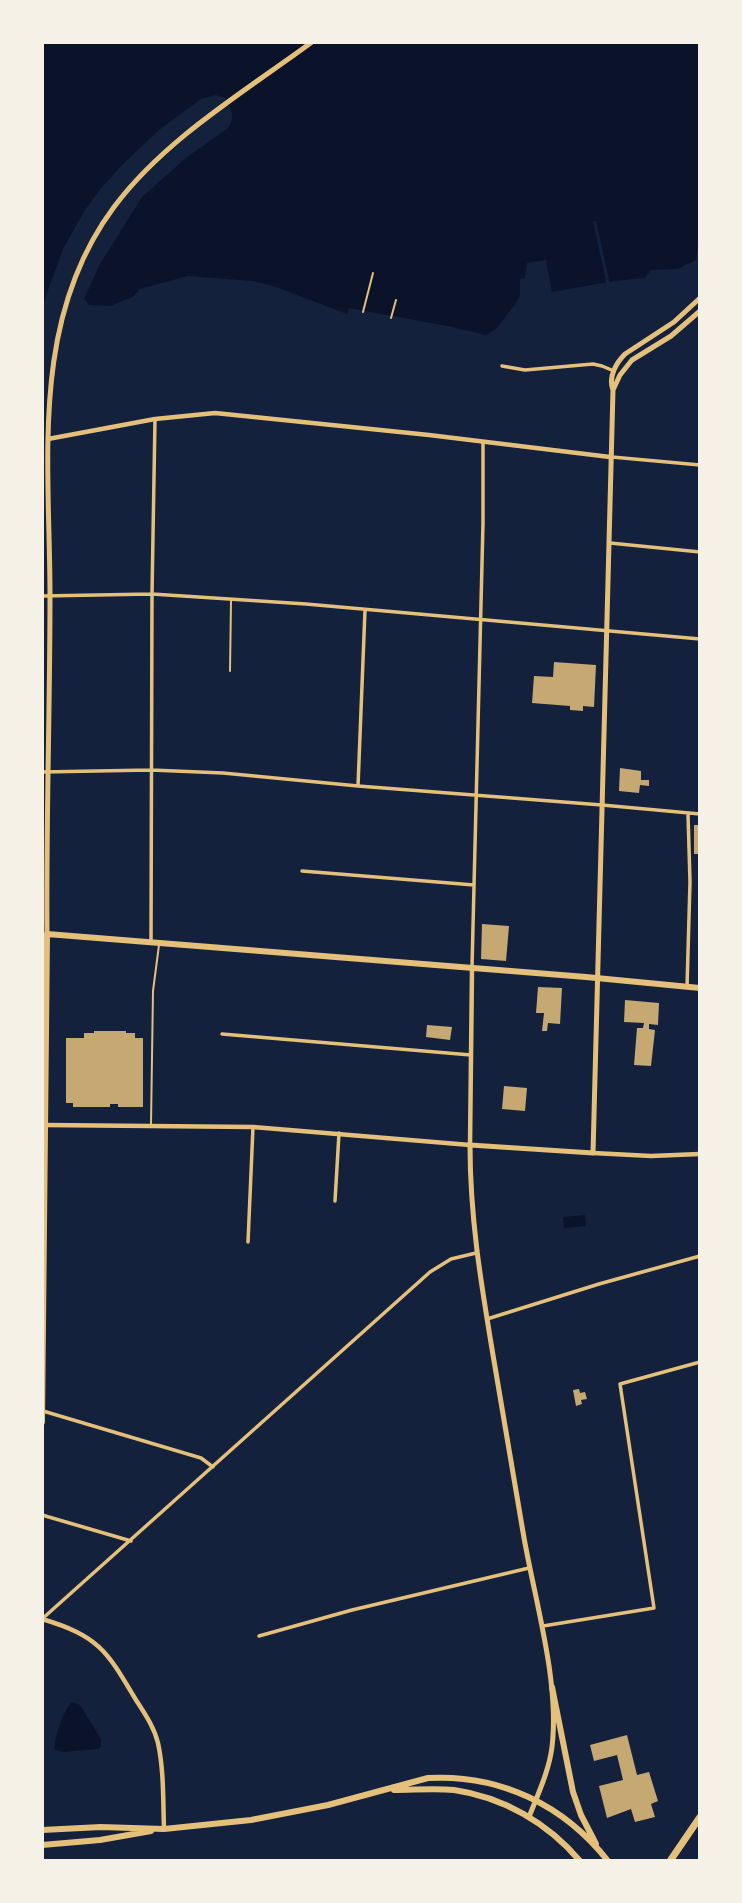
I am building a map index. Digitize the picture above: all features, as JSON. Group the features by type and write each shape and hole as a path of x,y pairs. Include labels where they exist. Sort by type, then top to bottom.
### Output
{"highway":[{"path":"670,1861 700,1817"}],"main road":[{"path":"42,1422 45,772 50,596 45,441 52,368 60,323 82,261 113,208 140,176 175,143 312,42"},
{"path":"598,1849 573,1792 529,1568 476,1253 470,1145 593,1153 613,390 611,385 620,359 674,322 700,298"},
{"path":"613,390 636,357 671,336 700,311"},
{"path":"44,934 700,988"},
{"path":"529,1817 548,1766 552,1743 552,1687"},
{"path":"42,1845 251,1820 328,1805 428,1778 443,1777 491,1783 536,1799 570,1822 608,1861"},
{"path":"381,1791 456,1791 496,1801 529,1817 561,1841 580,1861"},
{"path":"42,1830 101,1827 164,1829"}],"street":[{"path":"502,366 525,370 593,364 621,375"},
{"path":"45,441 155,419 215,413 610,457 700,464"},
{"path":"151,942 155,419"},
{"path":"44,1125 253,1127 470,1145 483,441"},
{"path":"608,543 700,552"},
{"path":"42,596 152,594 365,609 700,639"},
{"path":"358,786 365,609"},
{"path":"45,772 151,770 223,773 700,814"},
{"path":"687,987 690,882 688,813"},
{"path":"302,871 474,885"},
{"path":"222,1034 471,1055"},
{"path":"247,1242 253,1127"},
{"path":"335,1201 339,1133"},
{"path":"593,1153 651,1156 700,1154"},
{"path":"164,1829 162,1765 157,1740 149,1721 113,1662 99,1646 76,1631 42,1619 437,1267 451,1259 476,1253"},
{"path":"487,1319 700,1256"},
{"path":"541,1626 654,1608 620,1384 700,1362"},
{"path":"43,1411 201,1458 213,1467"},
{"path":"42,1515 131,1541"},
{"path":"259,1636 352,1610 529,1568"}],"lane":[{"path":"230,671 231,600"},
{"path":"151,1125 153,991 160,942"}],"path":[{"path":"363,312 373,273"},
{"path":"391,318 396,300"}],"water":[{"path":"42,42 700,42 700,244 696,260 678,269 651,270 645,278 552,292 546,260 527,263 525,278 520,279 520,296 496,329 486,335 349,308 347,314 273,286 252,281 188,276 140,289 133,297 110,306 89,305 84,299 100,264 142,197 187,157 228,128 232,120 231,109 225,98 216,95 201,99 159,130 99,191 63,249 42,307"},
{"path":"585,1215 586,1226 564,1228 563,1217"},
{"path":"72,1702 80,1705 101,1739 101,1747 98,1749 63,1752 55,1750 60,1724"}],"pier":[{"path":"593,221 596,221 610,285 607,286"}],"building":[{"path":"554,662 596,665 594,707 583,706 583,711 570,710 570,706 532,703 534,676 553,677"},
{"path":"620,768 641,771 641,780 649,780 649,786 640,785 639,793 619,791"},
{"path":"694,825 700,825 700,854 694,854"},
{"path":"482,924 509,926 506,961 481,959"},
{"path":"538,987 562,988 560,1024 548,1023 547,1031 542,1031 544,1013 536,1013"},
{"path":"625,1000 659,1003 658,1025 649,1024 649,1029 655,1030 651,1066 634,1065 637,1028 643,1028 644,1023 624,1022"},
{"path":"427,1025 452,1027 450,1040 426,1037"},
{"path":"126,1031 135,1033 135,1038 143,1038 143,1107 118,1107 118,1104 110,1104 110,1107 73,1107 73,1103 66,1103 66,1038 84,1038 84,1033"},
{"path":"504,1086 527,1088 525,1111 502,1109"},
{"path":"579,1389 580,1393 585,1392 587,1399 581,1400 582,1404 576,1406 573,1390"},
{"path":"627,1735 637,1775 649,1772 658,1801 651,1804 655,1817 635,1822 631,1809 607,1818 599,1786 623,1780 617,1755 594,1761 590,1745"}]}
